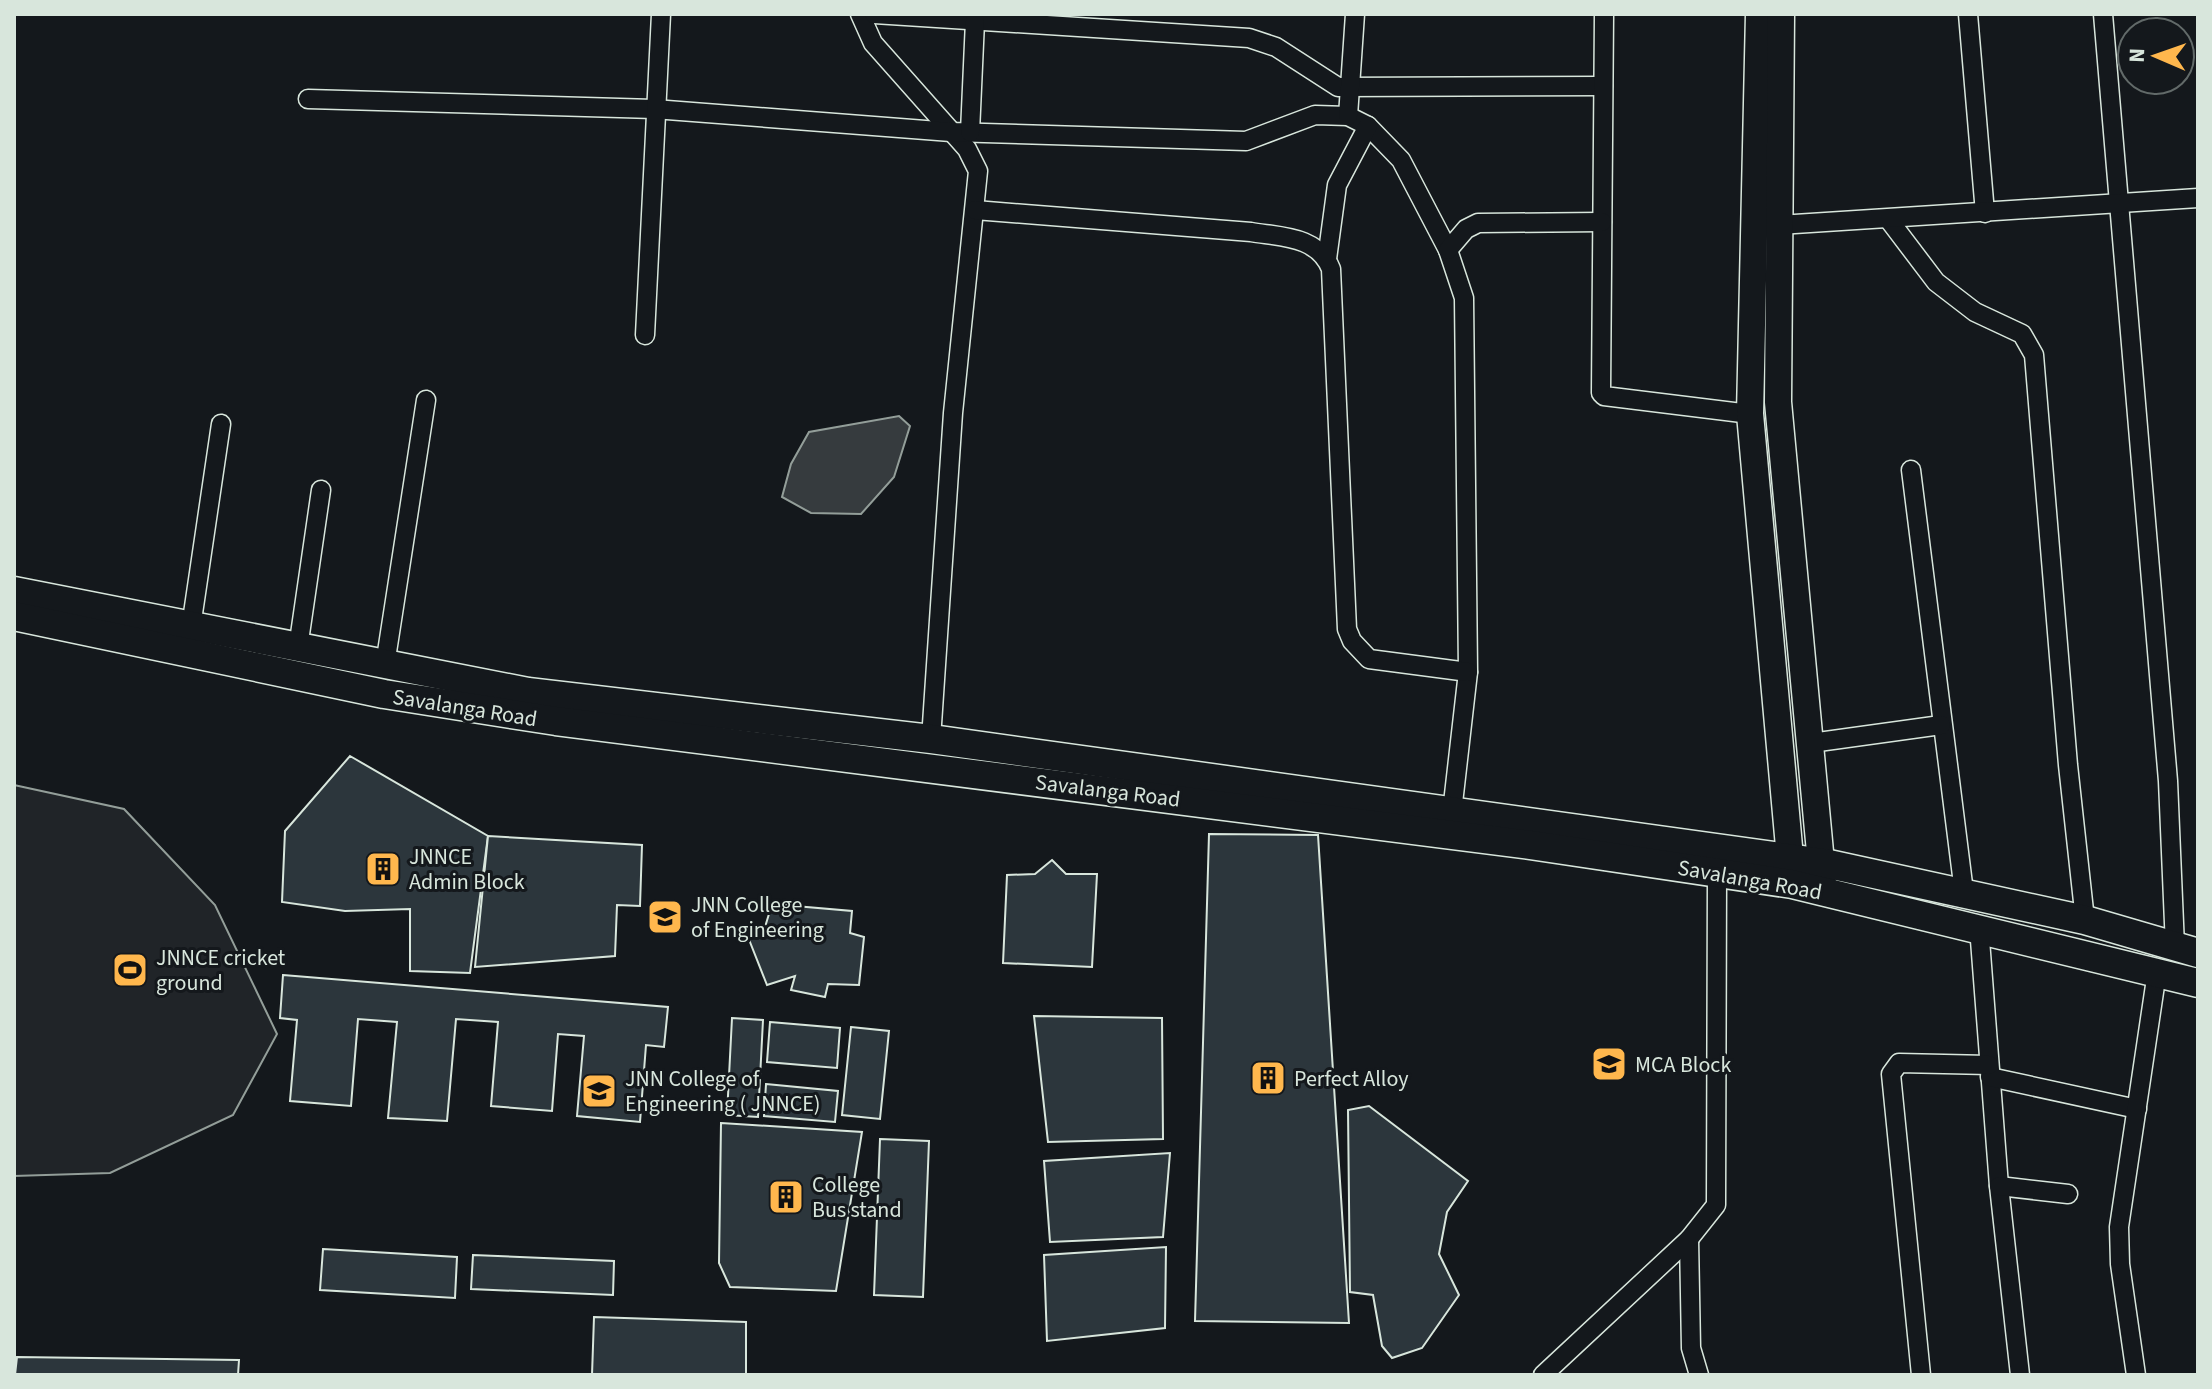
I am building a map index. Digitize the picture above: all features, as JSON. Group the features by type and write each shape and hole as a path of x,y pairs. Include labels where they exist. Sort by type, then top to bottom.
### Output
{"main road":[{"name":"Savalanga Road","path":"14,591 528,692 931,739 1452,812 1823,877 1964,892 2085,920 2186,950"},
{"name":"Savalanga Road","path":"14,616 384,694 556,721 1483,838 1717,873 1792,871"},
{"name":"Savalanga Road","path":"1823,877 1979,927 2198,983"}],"street":[{"path":"645,335 661,14"},
{"path":"860,14 873,43 960,132 978,171 953,413 931,739"},
{"path":"874,14 1249,38 1276,47 1329,84 1348,87 1603,86"},
{"path":"1348,116 1355,14"},
{"path":"1604,14 1601,393 1750,414"},
{"path":"1759,14 1750,414 1792,871"},
{"path":"1781,14 1778,402 1823,877"},
{"path":"1968,14 1985,213"},
{"path":"2103,14 2168,781 2186,950"},
{"path":"960,132 975,21"},
{"path":"308,99 654,109 960,132 1246,141 1315,115 1348,116 1368,126 1401,160 1448,250 1464,298 1468,672 1452,812"},
{"path":"1327,259 1337,185 1368,126"},
{"path":"1779,225 2198,198"},
{"path":"975,210 1251,232 1308,243 1327,259 1331,269 1347,629 1352,641 1369,659 1468,672"},
{"path":"1889,220 1936,282 1983,317 2022,334 2034,355 2068,765 2085,920"},
{"path":"1448,250 1466,229 1478,223 1602,222"},
{"path":"385,665 426,400"},
{"path":"191,627 221,424"},
{"path":"1911,470 1964,892"},
{"path":"298,648 321,490"},
{"path":"1811,743 1941,725"},
{"path":"1543,1375 1689,1239 1716,1205 1717,873"},
{"path":"1979,927 1999,1186 2020,1375"},
{"path":"2136,1375 2120,1264 2119,1227 2157,972"},
{"path":"1921,1375 1891,1074 1899,1063 1989,1071 2137,1109"},
{"path":"1999,1186 2068,1194"},
{"path":"1689,1239 1691,1348 1699,1375"}],"shaded area":[{"path":"899,416 910,426 894,477 861,514 811,513 782,497 791,464 809,432"},
{"name":"JNNCE cricket ground","path":"14,785 124,809 215,905 277,1034 233,1115 110,1173 14,1176"}],"building":[{"name":"JNNCE Admin Block","path":"350,756 488,836 470,973 410,971 410,909 345,911 282,902 285,831"},
{"name":"Perfect Alloy","path":"1209,834 1318,835 1349,1323 1195,1321"},
{"path":"488,836 642,845 640,906 617,905 615,956 475,967"},
{"path":"1052,860 1066,874 1097,874 1092,967 1003,963 1007,875 1035,874"},
{"path":"772,904 852,911 850,933 864,937 859,985 828,984 825,997 791,990 795,976 767,985 748,937 765,927"},
{"path":"283,975 668,1007 664,1047 646,1045 640,1122 577,1116 584,1036 558,1034 552,1111 491,1106 498,1022 456,1019 447,1121 388,1118 397,1022 358,1019 351,1106 290,1101 297,1020 280,1018"},
{"path":"1034,1016 1162,1018 1163,1139 1048,1142"},
{"path":"732,1018 763,1020 758,1117 727,1115"},
{"path":"770,1022 840,1028 837,1068 767,1062"},
{"path":"851,1027 889,1031 880,1119 842,1115"},
{"path":"766,1084 838,1091 835,1122 764,1116"},
{"path":"1369,1106 1468,1181 1447,1212 1439,1254 1459,1295 1422,1348 1392,1358 1382,1346 1373,1295 1350,1292 1348,1110"},
{"name":"College Bus stand","path":"721,1123 862,1132 836,1291 730,1287 719,1263"},
{"path":"880,1139 929,1141 923,1297 874,1295"},
{"path":"1170,1153 1163,1237 1050,1242 1044,1161"},
{"path":"1166,1247 1165,1328 1047,1341 1044,1255"},
{"path":"323,1249 457,1257 455,1298 320,1290"},
{"path":"473,1255 614,1261 613,1295 471,1289"},
{"path":"594,1317 746,1322 746,1375 592,1375"},
{"path":"17,1357 239,1360 238,1375 15,1375"}],"place":[{"name":"JNNCE Admin Block","path":"383,869"},
{"name":"JNN College of Engineering","path":"665,917"},
{"name":"JNNCE cricket ground","path":"130,970"},
{"name":"MCA Block","path":"1609,1064"},
{"name":"Perfect Alloy","path":"1268,1078"},
{"name":"JNN College of Engineering ( JNNCE)","path":"599,1091"},
{"name":"College Bus stand","path":"786,1197"}]}
